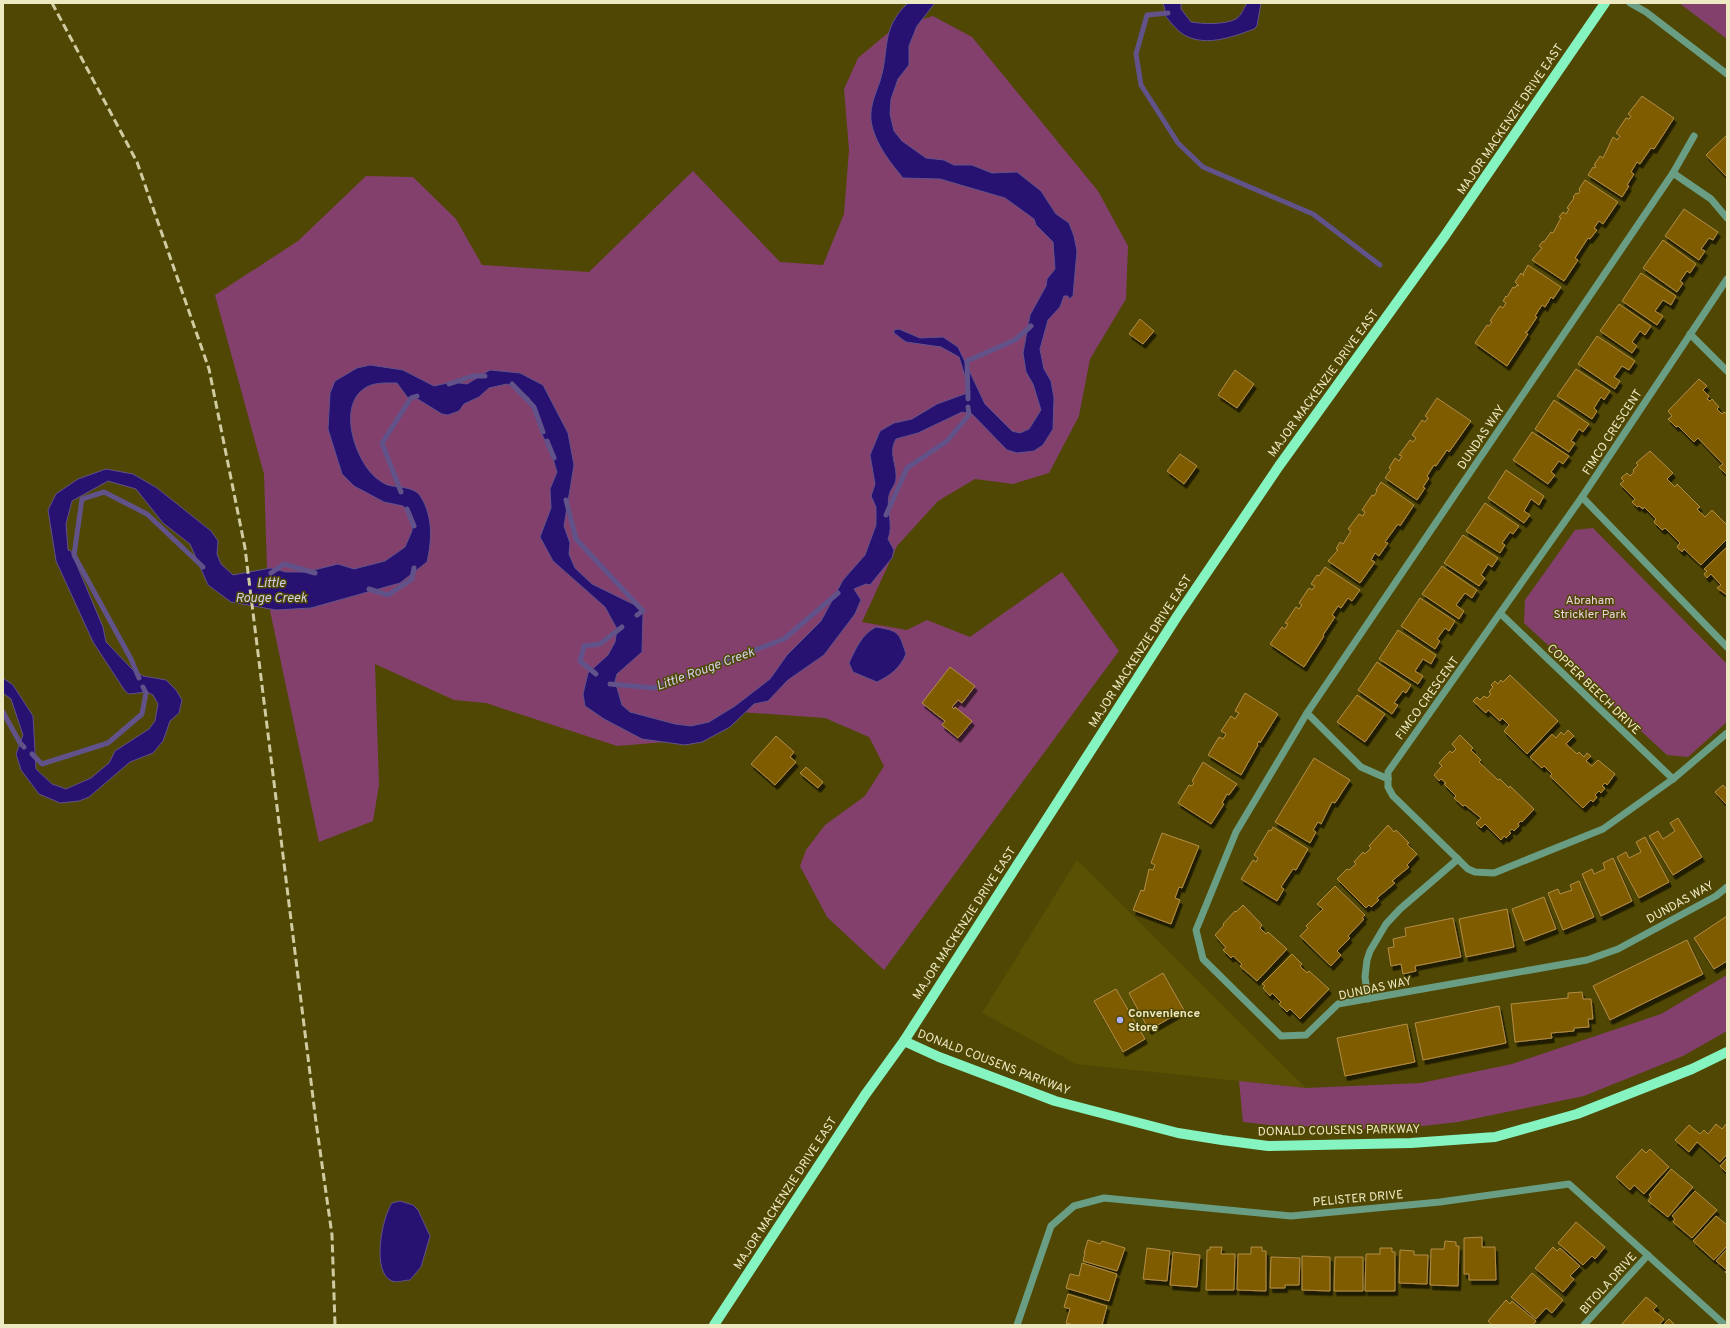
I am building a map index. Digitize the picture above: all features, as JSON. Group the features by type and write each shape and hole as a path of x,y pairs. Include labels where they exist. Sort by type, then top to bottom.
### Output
{"main road":[{"name":"MAJOR MACKENZIE DRIVE EAST","path":"714,1325 865,1095 904,1041 1182,608 1279,466 1444,237 1605,3"},
{"name":"DONALD COUSENS PARKWAY","path":"904,1041 939,1057 1055,1101 1178,1133 1268,1146 1411,1143 1495,1137 1577,1114 1692,1069 1727,1052"}],"street":[{"path":"1630,3 1646,12 1727,74"},
{"name":"DUNDAS WAY","path":"1694,136 1673,172 1307,713 1236,832 1196,930 1203,959 1281,1036 1306,1035 1338,1004 1587,960 1618,949 1716,896 1727,888"},
{"path":"1673,172 1711,199 1727,218"},
{"name":"FIMCO CRESCENT","path":"1388,779 1388,772 1582,498 1727,279"},
{"path":"1690,334 1727,371"},
{"path":"1582,498 1727,647"},
{"name":"COPPER BEECH DRIVE","path":"1501,614 1672,779"},
{"path":"1307,713 1360,766 1388,779 1388,787 1393,796 1468,869 1475,872 1494,873 1603,829 1672,779 1727,733"},
{"path":"1368,999 1365,977 1367,960 1370,950 1386,924 1400,909 1458,859"},
{"name":"PELISTER DRIVE","path":"1017,1325 1051,1226 1074,1206 1104,1198 1291,1216 1440,1202 1569,1184 1725,1325"},
{"name":"BITOLA DRIVE","path":"1584,1325 1648,1255"}],"shaded area":[{"path":"1077,860 1306,1088 1076,1064 982,1013"}],"green space":[{"path":"1679,3 1727,3 1727,39"},
{"path":"933,16 972,37 1098,191 1128,246 1126,299 1090,359 1079,416 1049,473 1013,484 975,479 938,501 897,546 862,622 907,630 927,620 970,637 1062,572 1119,651 884,970 827,917 800,866 806,850 825,825 865,796 884,766 869,737 825,718 739,712 678,741 617,746 486,703 454,700 375,664 379,785 373,821 319,842 268,601 264,474 215,295 298,241 366,176 413,177 456,219 482,265 589,272 693,171 780,262 823,265 844,214 849,150 844,89 858,58 894,28"},
{"name":"Abraham Strickler Park","path":"1593,528 1727,664 1727,722 1688,757 1667,755 1524,623 1525,600 1575,530"},
{"path":"1727,975 1727,1031 1683,1056 1584,1096 1458,1122 1388,1130 1270,1125 1243,1122 1239,1081 1306,1088 1421,1083 1512,1064 1661,1014"}],"water":[{"name":"Little Rouge Creek","path":"908,3 935,3 917,26 909,46 909,65 898,79 891,99 890,114 894,131 902,141 926,158 944,160 954,165 972,165 992,173 1017,172 1041,191 1056,214 1069,223 1074,236 1077,251 1073,296 1069,299 1068,296 1064,296 1060,307 1048,320 1040,349 1044,369 1051,381 1054,398 1053,429 1043,445 1034,451 1017,453 1007,450 972,414 962,412 918,433 896,439 893,454 896,479 888,501 890,534 888,539 894,550 892,558 870,585 866,584 854,589 861,600 855,614 824,655 788,680 768,701 754,704 730,727 702,742 685,745 642,739 604,719 585,706 583,694 588,673 608,655 615,642 617,629 605,607 553,561 540,537 551,508 550,489 557,472 550,449 541,433 540,419 529,398 517,388 507,384 489,388 479,397 464,404 459,411 448,415 442,414 416,398 408,398 397,383 376,384 365,388 357,396 352,407 352,432 356,446 361,458 375,477 386,484 415,491 421,497 428,512 430,545 427,562 400,583 311,608 276,610 231,602 208,585 190,544 163,523 136,489 108,481 72,501 66,524 68,550 71,551 103,627 106,642 132,669 143,676 166,680 176,690 182,700 179,713 170,721 163,741 153,753 130,762 89,797 79,801 60,803 39,794 21,770 16,754 23,735 11,699 3,693 3,678 13,685 33,716 36,769 52,784 66,789 91,778 109,763 115,751 149,729 155,721 158,704 153,695 147,692 129,694 125,691 93,642 56,561 48,510 56,494 78,479 106,469 133,474 157,488 211,531 218,541 217,554 221,564 233,575 271,568 286,572 306,572 338,564 354,569 385,561 405,547 412,531 412,516 403,506 384,502 354,486 342,474 328,429 330,393 335,381 357,368 370,365 403,370 434,386 452,382 467,384 490,370 520,373 543,385 568,433 574,465 564,526 570,543 569,554 575,568 592,584 635,605 643,614 642,652 617,674 615,681 622,705 630,712 675,724 691,726 709,722 735,706 770,679 787,655 821,621 843,580 865,555 876,525 876,507 871,496 875,484 870,455 880,431 894,423 912,419 937,404 970,392 959,357 941,347 906,342 894,333 894,330 899,329 920,338 943,337 958,347 985,404 1012,431 1020,433 1029,429 1041,410 1033,384 1026,372 1023,353 1030,315 1046,286 1047,279 1055,269 1053,242 1036,225 1034,219 1005,198 940,179 903,178 884,154 874,133 871,120 871,108 883,70 889,31 899,13"},
{"path":"1163,3 1181,3 1181,9 1191,22 1207,24 1231,21 1239,16 1247,3 1261,3 1257,26 1254,29 1227,38 1207,41 1189,37 1180,32 1163,13 1165,10"},
{"path":"876,627 889,630 897,634 902,641 906,654 894,671 887,677 877,682 853,672 849,663 863,638 867,633"},
{"path":"400,1201 413,1205 418,1210 430,1236 421,1267 410,1280 396,1282 392,1281 386,1276 382,1267 380,1244 388,1210 392,1203"}],"building":[{"path":"1642,96 1674,118 1654,149 1651,148 1640,164 1637,162 1631,172 1634,174 1627,185 1629,186 1622,197 1588,175 1593,167 1595,168 1596,166 1594,165 1600,156 1603,158 1613,137 1617,140 1620,136 1616,133 1626,118 1629,119 1631,116 1628,114"},
{"path":"1727,135 1727,177 1706,155"},
{"path":"1585,180 1618,202 1603,224 1599,221 1594,228 1597,230 1590,239 1588,238 1575,258 1578,260 1564,281 1532,260 1542,248 1539,246 1551,232 1553,233 1561,218 1559,217 1563,212 1566,214 1569,209 1567,208 1574,198 1573,197 1576,193 1578,194 1580,191 1579,189"},
{"path":"1684,209 1718,232 1713,240 1709,238 1701,249 1705,251 1699,260 1665,236"},
{"path":"1663,240 1696,264 1690,273 1687,271 1680,281 1683,283 1677,292 1643,268"},
{"path":"1528,265 1561,287 1553,299 1551,297 1545,307 1542,305 1535,316 1537,317 1527,332 1525,332 1528,334 1507,366 1475,343 1487,325 1489,326 1492,322 1490,321 1500,306 1503,308 1506,303 1503,301 1506,296 1507,297 1513,287 1515,288 1517,285 1519,286 1515,282 1521,273 1524,276 1523,274"},
{"path":"1641,273 1676,296 1671,305 1663,300 1655,311 1663,316 1657,325 1622,301"},
{"path":"1619,304 1651,326 1645,335 1640,331 1632,342 1637,346 1632,353 1600,331"},
{"path":"1140,319 1154,331 1143,344 1129,334"},
{"path":"1597,336 1635,361 1629,370 1622,366 1614,377 1620,381 1615,389 1578,364"},
{"path":"1576,369 1610,391 1604,400 1601,397 1594,408 1597,411 1592,419 1557,396"},
{"path":"1235,370 1254,384 1237,408 1218,395"},
{"path":"1699,379 1707,386 1703,390 1709,396 1707,399 1710,401 1712,399 1719,407 1717,409 1722,414 1724,412 1727,414 1727,475 1719,467 1723,464 1698,438 1694,442 1678,426 1676,427 1668,419 1672,416 1668,411"},
{"path":"1437,398 1471,421 1449,452 1447,450 1436,466 1434,465 1427,476 1429,478 1423,487 1425,488 1417,500 1385,478 1391,469 1389,468 1395,458 1399,461 1402,456 1399,455 1410,440 1413,442 1416,438 1412,435 1422,420 1425,422 1428,418 1425,416"},
{"path":"1554,400 1589,424 1583,432 1579,429 1571,441 1575,443 1569,452 1535,429"},
{"path":"1532,432 1569,456 1563,464 1559,461 1551,472 1555,475 1548,484 1513,460"},
{"path":"1650,451 1673,473 1667,479 1675,487 1677,484 1700,507 1697,509 1705,517 1712,510 1727,525 1727,539 1701,565 1684,549 1682,552 1677,547 1680,543 1665,528 1662,530 1654,522 1656,519 1644,507 1643,509 1639,506 1637,507 1632,502 1635,499 1620,484 1624,481 1621,478 1627,473 1630,476 1638,465 1636,463"},
{"path":"1180,454 1197,466 1184,484 1167,471"},
{"path":"1506,470 1544,496 1539,505 1531,499 1524,511 1530,515 1524,523 1488,498"},
{"path":"1381,482 1414,505 1400,526 1398,524 1385,542 1388,543 1379,556 1375,553 1371,560 1375,562 1360,583 1328,561 1338,550 1336,549 1340,542 1343,544 1351,531 1348,529 1359,514 1363,516 1365,512 1362,510 1372,495 1374,496"},
{"path":"1485,503 1519,526 1513,534 1510,532 1502,543 1505,545 1500,553 1466,531"},
{"path":"1463,535 1498,558 1492,567 1488,564 1481,575 1485,578 1479,586 1444,563"},
{"path":"1727,547 1727,595 1717,588 1721,585 1711,574 1707,578 1704,574 1707,571 1704,569"},
{"path":"1442,566 1477,590 1472,598 1465,593 1456,605 1464,611 1459,619 1422,594"},
{"path":"1325,567 1360,590 1352,601 1348,598 1341,608 1338,606 1332,615 1335,617 1304,667 1270,644 1282,627 1285,629 1288,624 1285,623 1296,607 1299,609 1302,605 1299,603 1309,588 1312,590 1315,586 1311,584"},
{"path":"1420,598 1455,621 1449,631 1445,628 1437,639 1440,641 1435,649 1401,626"},
{"path":"1398,630 1436,655 1431,664 1423,659 1415,671 1423,676 1418,684 1379,659"},
{"path":"1377,662 1411,685 1406,693 1403,691 1394,703 1398,705 1392,714 1358,690"},
{"path":"950,667 975,686 962,703 958,700 952,707 954,709 955,707 972,721 958,738 942,725 945,721 922,703"},
{"path":"1510,675 1558,721 1527,754 1504,731 1509,725 1502,718 1500,721 1488,710 1486,713 1473,701 1477,697 1480,700 1484,696 1487,698 1491,694 1489,692 1493,687 1491,685 1495,681 1498,684 1501,680 1503,682"},
{"path":"1245,693 1278,714 1260,743 1259,741 1257,744 1258,745 1241,775 1208,755 1219,737 1223,739 1226,734 1221,731 1231,716 1235,719 1239,713 1235,711"},
{"path":"1357,695 1385,714 1365,742 1337,722"},
{"path":"1568,730 1574,736 1566,744 1577,754 1579,752 1584,757 1587,753 1591,756 1586,761 1592,766 1598,760 1615,774 1607,785 1605,783 1602,786 1605,788 1601,793 1599,791 1595,795 1597,797 1593,802 1591,800 1583,808 1550,776 1552,774 1544,766 1542,768 1530,757 1552,734 1556,738 1561,732 1564,735"},
{"path":"1460,735 1473,748 1471,750 1481,760 1479,762 1498,780 1500,779 1509,788 1510,786 1534,809 1522,822 1521,821 1518,824 1519,826 1514,831 1512,829 1509,832 1511,833 1506,838 1504,836 1501,840 1485,824 1481,828 1476,823 1481,818 1454,798 1456,796 1444,784 1446,783 1441,779 1439,781 1434,775 1442,766 1439,763 1450,751 1452,753 1456,749 1452,744"},
{"path":"776,736 794,752 790,757 796,762 775,785 751,764"},
{"path":"1314,758 1350,780 1335,803 1332,802 1321,824 1318,822 1313,830 1316,832 1310,843 1275,822"},
{"path":"1203,762 1237,784 1229,795 1227,794 1222,803 1224,804 1211,824 1178,803 1189,785 1192,786 1194,783 1192,781"},
{"path":"806,767 823,782 818,788 800,773"},
{"path":"1723,785 1727,790 1727,805 1715,792"},
{"path":"1678,818 1702,857 1673,875 1649,836 1658,831 1663,839 1675,831 1670,823"},
{"path":"1388,825 1394,832 1396,830 1409,843 1407,844 1417,854 1407,865 1409,867 1392,881 1395,883 1377,898 1379,900 1371,907 1369,905 1366,908 1337,879 1347,869 1349,870 1356,864 1354,862 1363,852 1365,854 1371,848 1369,846"},
{"path":"1273,827 1308,849 1296,870 1293,869 1281,887 1284,889 1277,901 1241,879 1253,860 1256,862 1258,858 1254,855 1269,830 1271,831"},
{"path":"1162,833 1199,846 1182,888 1179,887 1175,898 1180,900 1171,924 1133,910 1141,890 1144,891 1149,869 1153,870 1155,865 1151,863"},
{"path":"1645,837 1669,882 1639,898 1617,857 1626,852 1629,858 1641,852 1636,842"},
{"path":"1613,858 1632,901 1601,916 1582,874 1592,869 1594,874 1605,869 1603,863"},
{"path":"1579,881 1594,917 1563,930 1548,893 1558,889 1560,894 1572,890 1570,885"},
{"path":"1335,886 1365,915 1362,918 1364,919 1348,936 1350,938 1337,951 1341,955 1331,966 1300,936 1308,928 1306,926 1323,909 1317,904"},
{"path":"1544,897 1556,929 1524,941 1512,909"},
{"path":"1243,905 1262,925 1260,928 1266,934 1268,932 1287,949 1257,981 1240,966 1242,964 1233,956 1231,958 1223,950 1226,948 1215,935 1235,911 1236,912"},
{"path":"1507,909 1514,947 1466,957 1459,919"},
{"path":"1727,916 1727,961 1714,969 1694,938"},
{"path":"1453,918 1461,957 1415,966 1416,971 1403,974 1401,964 1391,966 1388,948 1394,947 1393,939 1406,936 1405,928"},
{"path":"1687,940 1703,974 1610,1020 1593,986"},
{"path":"1292,954 1302,964 1300,966 1307,973 1309,971 1329,989 1300,1019 1290,1009 1287,1012 1279,1004 1281,1002 1272,993 1270,996 1263,988 1265,986 1262,984"},
{"path":"1163,973 1184,1010 1149,1030 1129,993"},
{"name":"Convenience Store","path":"1116,989 1145,1039 1123,1052 1094,1001"},
{"path":"1582,992 1583,999 1591,999 1593,1019 1588,1019 1589,1027 1574,1028 1574,1031 1551,1033 1552,1038 1515,1042 1511,1004 1568,998 1568,993"},
{"path":"1499,1006 1506,1043 1423,1060 1415,1023"},
{"path":"1407,1024 1415,1062 1345,1076 1337,1038"},
{"path":"1727,1123 1727,1154 1720,1162 1697,1142 1689,1152 1675,1140 1689,1125 1700,1134 1704,1130 1708,1134 1716,1124 1722,1129"},
{"path":"1642,1149 1646,1153 1650,1149 1669,1167 1644,1194 1634,1185 1630,1190 1616,1177"},
{"path":"1727,1158 1727,1173 1720,1166"},
{"path":"1671,1169 1693,1187 1668,1217 1648,1201 1651,1197 1649,1195"},
{"path":"1695,1191 1717,1210 1692,1238 1673,1222 1675,1219 1672,1216"},
{"path":"1716,1216 1727,1225 1727,1246 1714,1260 1693,1241"},
{"path":"1576,1222 1605,1247 1595,1259 1592,1256 1583,1265 1558,1243"},
{"path":"1482,1237 1482,1247 1495,1247 1496,1280 1469,1280 1469,1274 1464,1274 1464,1238"},
{"path":"1088,1240 1100,1244 1102,1241 1125,1248 1117,1271 1083,1261"},
{"path":"1445,1241 1456,1242 1456,1246 1459,1246 1458,1286 1430,1285 1431,1249 1444,1249"},
{"path":"1210,1247 1222,1247 1221,1254 1235,1254 1234,1290 1206,1290 1207,1250 1210,1250"},
{"path":"1251,1247 1262,1247 1262,1251 1266,1251 1266,1291 1237,1290 1238,1254 1251,1254"},
{"path":"1553,1247 1557,1251 1560,1248 1580,1266 1570,1276 1574,1279 1563,1292 1535,1268"},
{"path":"1147,1248 1170,1251 1167,1281 1143,1279"},
{"path":"1380,1248 1392,1248 1392,1252 1395,1252 1395,1291 1365,1291 1366,1254 1380,1254"},
{"path":"1727,1249 1727,1270 1716,1261"},
{"path":"1400,1250 1414,1251 1414,1255 1428,1255 1427,1284 1399,1283"},
{"path":"1173,1252 1200,1255 1197,1287 1170,1285"},
{"path":"1302,1256 1330,1257 1330,1291 1302,1290"},
{"path":"1271,1257 1300,1258 1299,1285 1285,1285 1285,1288 1270,1288"},
{"path":"1335,1257 1363,1257 1363,1291 1334,1291"},
{"path":"1082,1263 1117,1274 1109,1301 1066,1288 1070,1274 1079,1276"},
{"path":"1532,1273 1563,1300 1552,1313 1546,1308 1536,1319 1511,1297"},
{"path":"1068,1294 1107,1306 1102,1325 1074,1325 1066,1323 1070,1309 1064,1307"},
{"path":"1646,1297 1657,1306 1653,1310 1664,1319 1659,1325 1621,1325"},
{"path":"1506,1300 1510,1304 1512,1301 1536,1321 1533,1325 1492,1325 1488,1321"},
{"path":"1669,1319 1675,1325 1663,1325"}],"waterway":[{"path":"1168,13 1147,15 1136,54 1141,85 1178,143 1203,167 1313,214 1380,265"},
{"name":"Little Rouge Creek","path":"968,399 967,361 1015,340 1031,326"},
{"name":"Little Rouge Creek","path":"449,384 473,376 485,376"},
{"name":"Little Rouge Creek","path":"512,384 534,407 543,432"},
{"name":"Little Rouge Creek","path":"401,492 382,443 411,398 417,396"},
{"name":"Little Rouge Creek","path":"886,515 907,468 947,441 969,415 968,407"},
{"name":"Little Rouge Creek","path":"547,441 554,458"},
{"name":"Little Rouge Creek","path":"139,678 131,659 74,555 82,499 104,492 147,514 203,567"},
{"name":"Little Rouge Creek","path":"566,500 576,539 643,611 637,615"},
{"name":"Little Rouge Creek","path":"407,509 414,526"},
{"name":"Little Rouge Creek","path":"271,573 284,564 315,573"},
{"name":"Little Rouge Creek","path":"369,589 388,595 412,579 414,568"},
{"name":"Little Rouge Creek","path":"610,684 655,688 784,639 838,593"},
{"name":"Little Rouge Creek","path":"596,674 580,661 584,646 600,644 622,627"},
{"name":"Little Rouge Creek","path":"32,754 42,764 108,743 142,714 146,693 143,687"},
{"name":"Little Rouge Creek","path":"3,712 20,743 24,747"}],"railway":[{"path":"52,3 137,162 209,369 245,548 316,1122 332,1235 335,1325"}],"place":[{"name":"Convenience Store","path":"1120,1020"}]}
